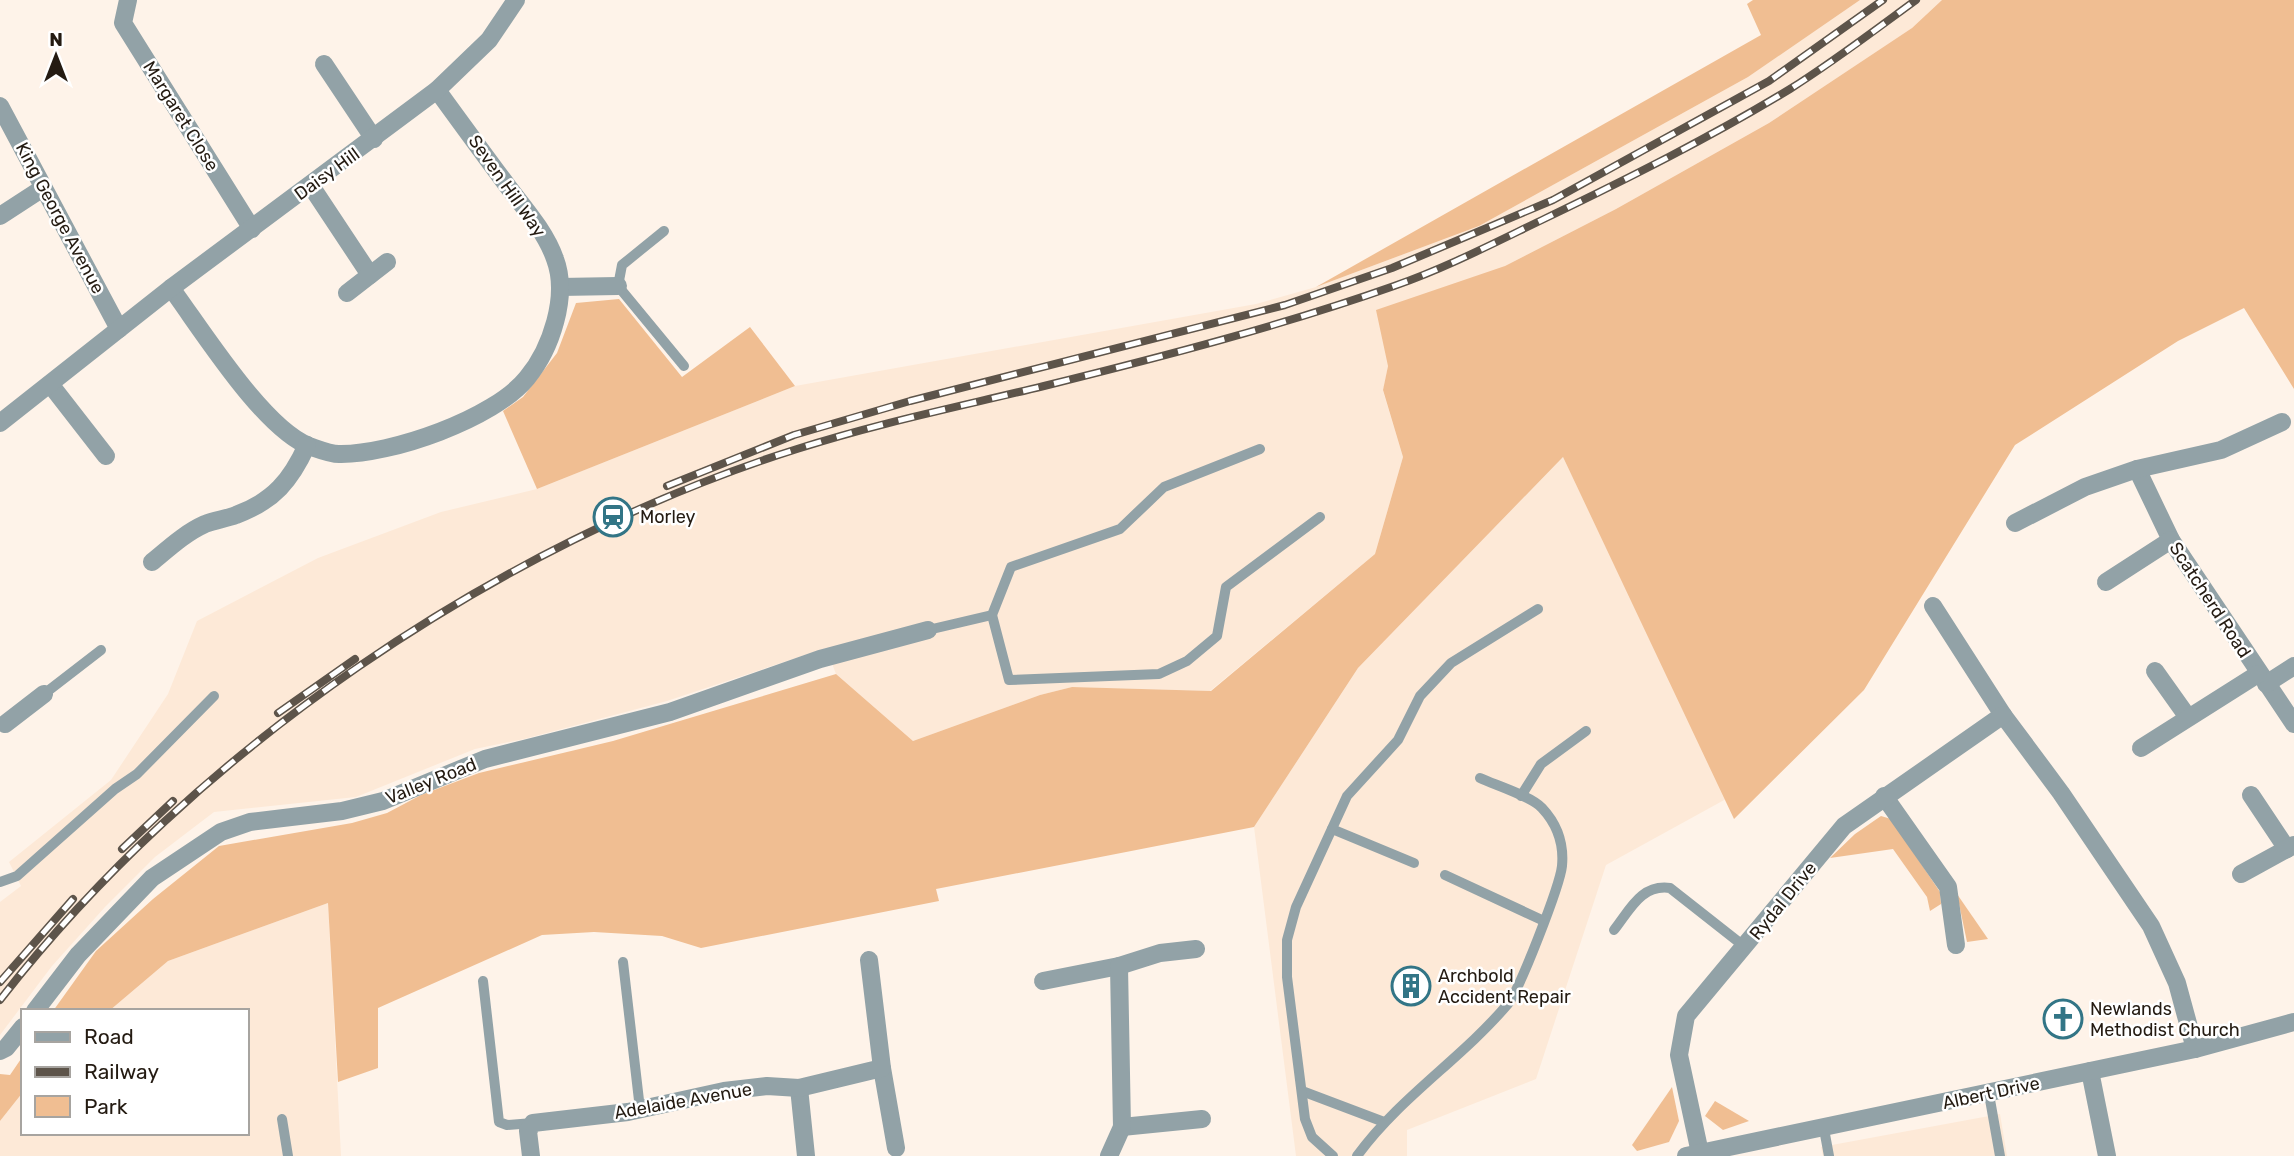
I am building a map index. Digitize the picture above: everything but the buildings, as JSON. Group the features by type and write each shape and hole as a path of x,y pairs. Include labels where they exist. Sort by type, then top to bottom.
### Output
{"street":[{"name":"Margaret Close","path":"128,0 123,23 252,229"},
{"name":"Daisy Hill","path":"0,424 171,288 437,90 489,40 516,0"},
{"path":"324,64 374,139"},
{"name":"Seven Hill Way","path":"171,288 264,413 285,433 307,445 336,454 370,453 408,444 496,404 526,379 545,348 557,314 560,287 556,260 540,230 437,90"},
{"name":"King George Avenue","path":"0,106 119,329"},
{"path":"311,186 370,275"},
{"path":"0,216 43,188"},
{"path":"347,293 387,262"},
{"path":"560,287 618,286"},
{"path":"50,384 106,456"},
{"path":"2015,523 2085,487 2137,469 2221,450 2283,422"},
{"path":"152,562 184,535 206,524 238,515 270,496 293,476 307,445"},
{"name":"Scatcherd Road","path":"2137,469 2171,540 2294,724"},
{"path":"2106,582 2171,540"},
{"path":"1933,606 2003,715 2061,793 2151,926 2177,983 2195,1049"},
{"name":"Valley Road","path":"37,1009 78,954 152,878 221,832 250,822 342,811 383,801 457,768 485,759 670,712 820,659 928,631"},
{"path":"2141,748 2187,716 2294,666"},
{"path":"2155,671 2187,716"},
{"path":"2,723 44,694"},
{"name":"Rydal Drive","path":"1693,1154 1679,1055 1686,1016 1844,826 2003,715"},
{"path":"2241,874 2290,847 2251,795"},
{"path":"1885,796 1948,887 1956,945"},
{"path":"1043,981 1119,966 1160,953 1196,949"},
{"path":"869,960 882,1068 896,1149"},
{"path":"1109,1156 1122,1127 1119,966"},
{"name":"Albert Drive","path":"1693,1154 1824,1129 2195,1049 2294,1022"},
{"path":"0,1051 6,1048 21,1029"},
{"name":"Adelaide Avenue","path":"533,1123 640,1109 724,1091 767,1086 799,1088 882,1068"},
{"path":"2090,1070 2107,1156"},
{"path":"799,1088 806,1156"},
{"path":"1122,1127 1202,1119"},
{"path":"531,1156 528,1131 533,1123"}],"lane":[{"path":"664,231 622,265 618,286 684,366"},
{"path":"1259,449 1164,487 1119,529 1011,567 992,615 1009,680 1159,674 1187,661 1217,636 1226,587 1320,517"},
{"path":"1333,1156 1312,1137 1305,1119 1287,977 1287,940 1296,907 1347,796 1398,740 1420,695 1451,663 1538,609"},
{"path":"928,631 992,615"},
{"path":"44,694 101,650"},
{"path":"0,882 17,876 115,789 137,774 215,696"},
{"path":"1521,796 1541,764 1586,732"},
{"path":"1357,1156 1384,1122 1448,1065 1510,1002 1544,921 1562,867 1558,830 1540,805 1480,778"},
{"path":"1332,829 1414,863"},
{"path":"1445,875 1544,921"},
{"path":"1614,930 1643,892 1657,886 1670,888 1745,947"},
{"path":"623,962 640,1109"},
{"path":"483,981 499,1122 508,1125 533,1123"},
{"path":"1302,1091 1384,1122"},
{"path":"1989,1094 2000,1156"},
{"path":"282,1119 288,1156"},
{"path":"1824,1129 1829,1156"}],"shaded area":[{"path":"1860,0 1942,0 1912,28 1769,123 1616,209 1505,266 1388,366 1383,391 1403,457 1375,554 1210,691 1072,687 1040,695 913,741 836,674 826,648 667,701 524,739 475,749 356,797 214,812 155,857 105,907 52,966 0,1035 0,902 21,886 9,862 111,780 168,694 197,621 318,558 441,512 537,489 795,386 1256,304 1316,287 1479,226 1748,77"},
{"path":"1563,457 1726,799 1606,865 1536,1079 1407,1130 1407,1156 1296,1156 1254,827 1358,668"},
{"path":"328,903 341,1156 0,1156 0,1121 21,1095 21,1135 248,1135 248,1009 111,1009 168,961"},
{"path":"2000,1114 2007,1156 1823,1156 1821,1147"}],"green space":[{"path":"1753,0 1860,0 1748,77 1479,226 1316,287 1761,35 1747,4"},
{"path":"1942,0 2294,0 2294,389 2244,308 2178,341 2015,445 1864,690 1734,819 1563,457 1358,668 1254,827 936,889 939,901 701,948 662,936 594,932 542,935 378,1008 378,1068 338,1082 328,903 168,961 111,1009 54,1009 96,951 153,899 219,846 352,823 387,813 421,795 479,773 613,741 836,674 913,741 1040,695 1072,687 1211,691 1375,554 1403,457 1383,390 1388,366 1376,310 1505,266 1616,209 1769,123 1912,28"},
{"path":"619,299 682,377 750,327 795,386 537,489 503,411 523,397 557,353 576,303"},
{"path":"1881,816 1891,819 1940,892 1941,904 1930,911 1927,897 1893,849 1830,858 1855,834"},
{"path":"1957,894 1988,939 1967,942"},
{"path":"21,1059 21,1095 0,1121 0,1074 10,1075"},
{"path":"1672,1087 1679,1121 1669,1142 1637,1151 1632,1145"},
{"path":"1715,1101 1749,1121 1723,1130 1705,1116"}],"railway":[{"path":"667,486 794,435 910,401 1285,305 1392,268 1553,200 1769,81 1883,0"},
{"path":"0,1000 77,909 164,822 258,741 358,667 464,599 573,540 685,490 797,449 889,423 1220,340 1351,301 1433,271 1608,188 1730,124 1806,79 1916,0"},
{"path":"278,713 355,659"},
{"path":"122,849 173,801"},
{"path":"0,982 73,899"}],"place":[{"name":"Morley","path":"613,517"},
{"name":"Archbold Accident Repair","path":"1411,986"},
{"name":"Newlands Methodist Church","path":"2063,1019"}]}
